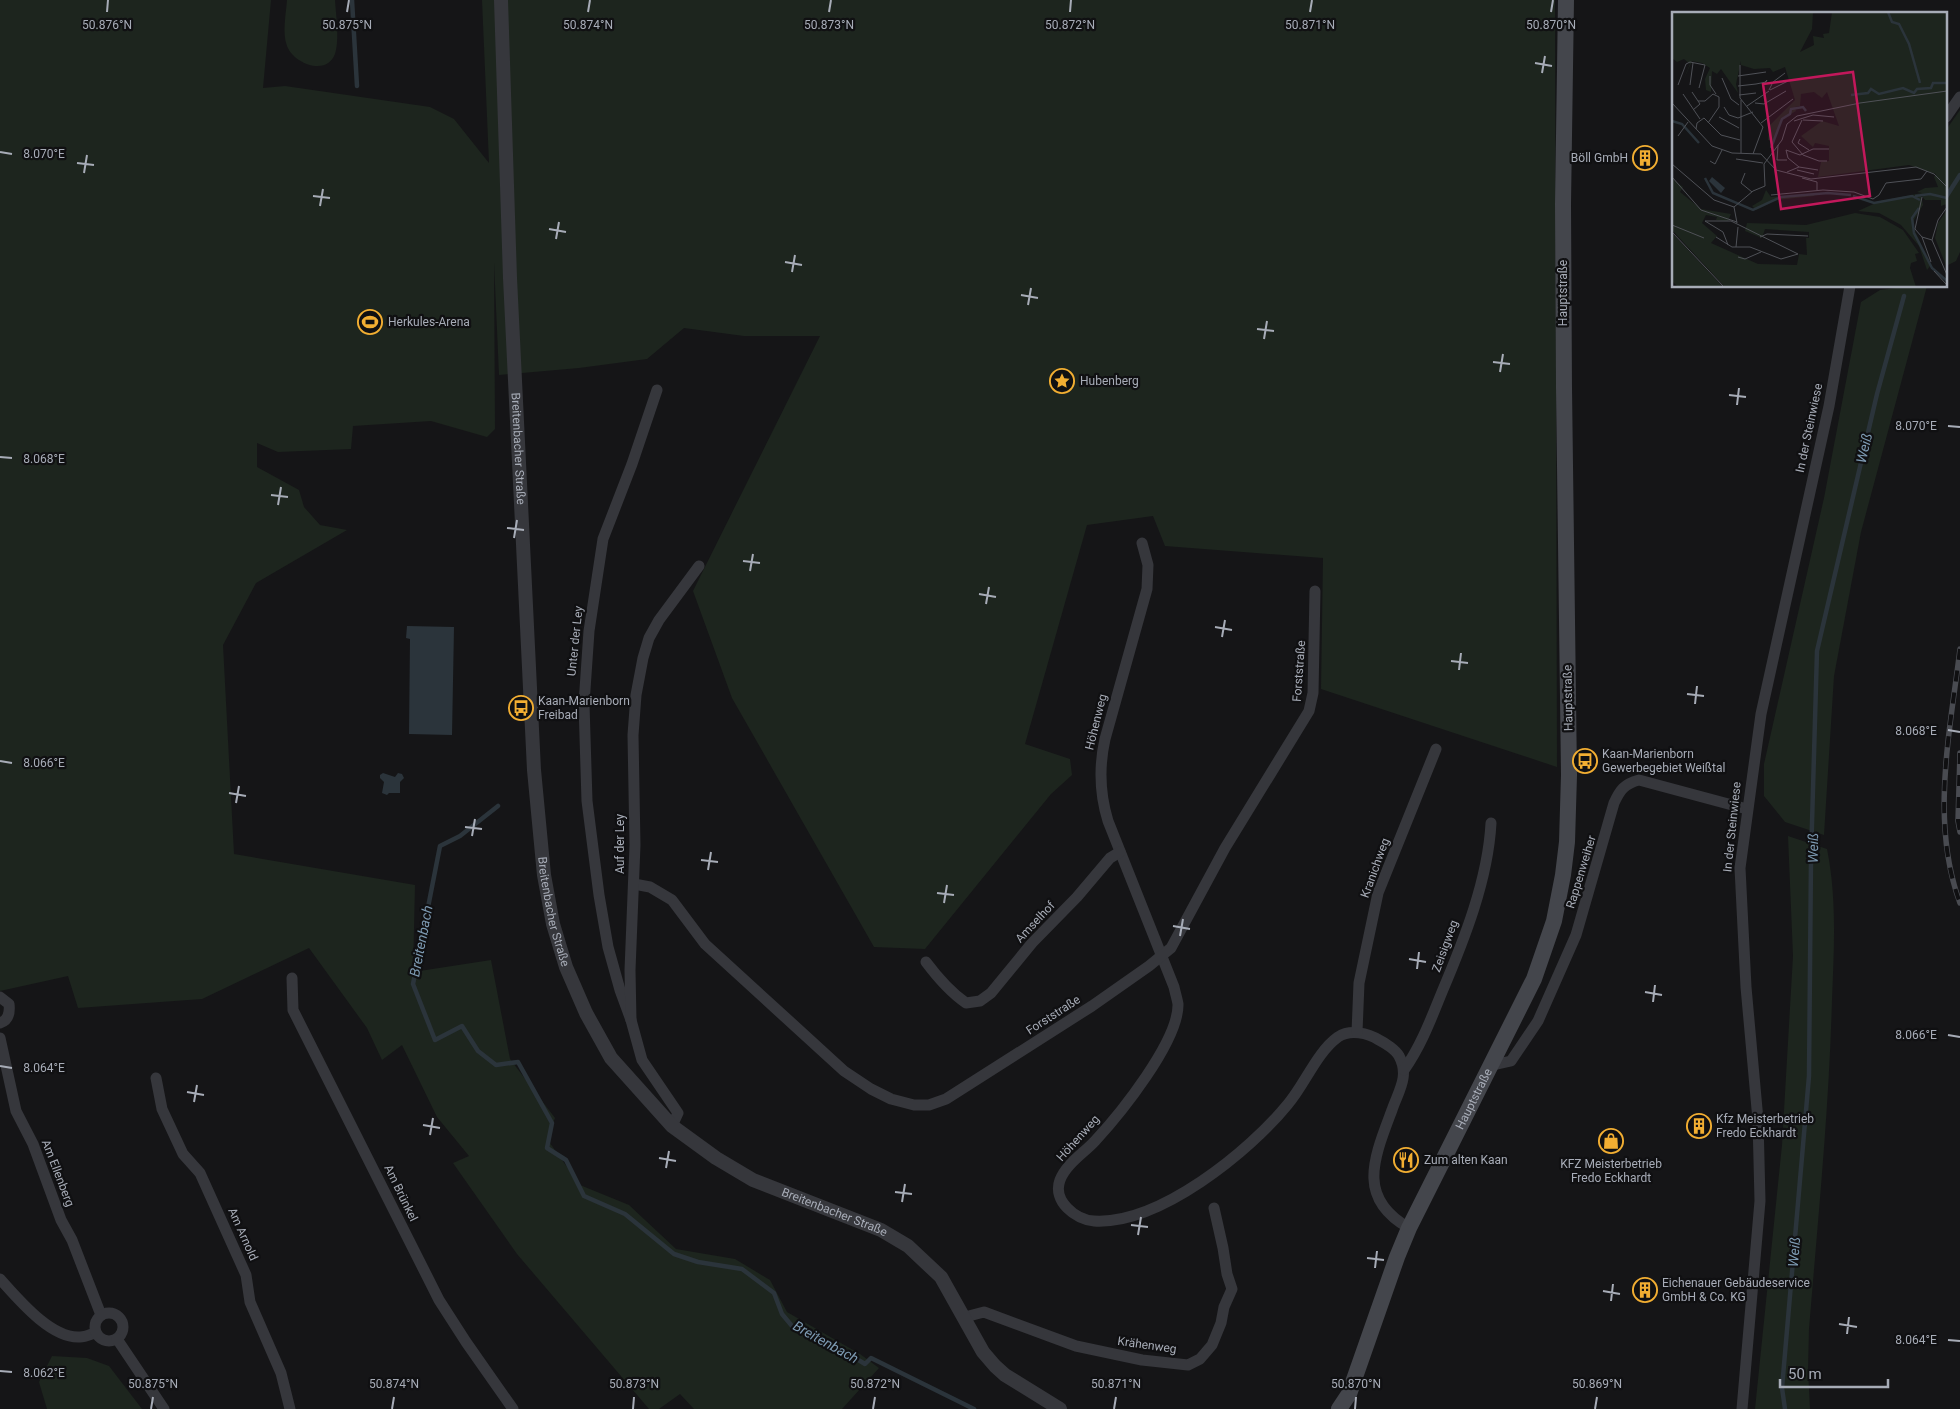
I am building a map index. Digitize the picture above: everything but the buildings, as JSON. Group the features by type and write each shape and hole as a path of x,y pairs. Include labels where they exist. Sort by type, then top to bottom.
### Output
{"main road":[{"name":"Hauptstraße","path":"1339,1409 1349,1394 1397,1257 1410,1228 1445,1155 1493,1065 1534,979 1554,921 1563,875 1567,842 1569,768 1563,204 1566,0"}],"street":[{"name":"Breitenbacher Straße","path":"501,0 506,170 535,787 544,875 553,924 566,967 586,1013 611,1058 672,1126 716,1158 753,1180 848,1215 881,1230 908,1246 941,1277 983,1352 995,1366 1005,1375 1060,1409"},
{"path":"1948,114 1960,97"},
{"name":"In der Steinwiese","path":"1742,1409 1760,1202 1758,1120 1746,987 1740,868 1761,714 1829,406 1850,288"},
{"name":"Unter der Ley","path":"631,1020 608,947 599,894 587,800 584,704 589,631 603,539 632,464 657,390"},
{"name":"Höhenweg","path":"1142,543 1148,564 1147,589 1101,756 1104,808 1174,987 1178,1005 1174,1024 1159,1056 1140,1086 1060,1180 1059,1189 1065,1206 1072,1214 1094,1221 1126,1217 1166,1201 1190,1188 1233,1159 1269,1125 1290,1102 1327,1047 1340,1035 1357,1032"},
{"name":"Auf der Ley","path":"672,1126 678,1113 642,1060 631,1020 630,970 634,884 633,735 636,695 649,638 659,620 699,566"},
{"name":"Forststraße","path":"634,884 650,887 672,900 705,944 844,1070 871,1089 891,1099 914,1106 929,1105 946,1099 1092,1006 1171,948 1225,848 1309,711 1313,693 1315,591"},
{"name":"Kranichweg","path":"1357,1032 1358,983 1378,893 1436,749"},
{"name":"Rappenweiher","path":"1493,1065 1511,1061 1538,1021 1576,935 1614,804 1620,790 1629,783 1639,780 1747,809"},
{"name":"Zeisigweg","path":"1404,1070 1417,1051 1462,944 1490,843 1491,824"},
{"name":"Amselhof","path":"926,962 945,985 966,1003 980,1001 991,993 1032,943 1077,897 1110,858 1120,852"},
{"name":"Am Brünkel","path":"292,978 293,1010 411,1245 440,1300 513,1409"},
{"path":"0,997 8,1004 10,1010 8,1017 0,1023"},
{"path":"1357,1032 1378,1039 1399,1055 1404,1070 1401,1089 1392,1108 1374,1169 1375,1194 1385,1210 1395,1220 1410,1228"},
{"name":"Am Ellenberg","path":"0,1038 16,1110 33,1144 61,1220 72,1240 101,1315"},
{"name":"Am Arnold","path":"156,1078 162,1109 183,1154 200,1173 246,1275 250,1302 281,1373 290,1409"},
{"name":"Krähenweg","path":"965,1317 984,1312 1076,1346 1142,1360 1188,1365 1200,1359 1212,1345 1232,1289 1227,1274 1214,1208"},
{"path":"0,1279 24,1305 59,1334 79,1338 95,1333"},
{"path":"109,1312 116,1314 121,1320 123,1326 121,1334 117,1338 106,1341 99,1338 95,1333 94,1326 101,1315 109,1312"},
{"path":"117,1338 164,1409"}],"shaded area":[{"path":"0,0 271,0 263,88 285,86 430,107 454,119 489,163 482,0 1555,0 1557,767 1321,689 1323,558 1165,546 1153,516 1087,525 1025,744 1070,759 1072,775 1051,794 925,949 874,947 732,698 693,591 820,336 744,336 684,328 647,359 579,368 499,375 494,262 495,429 487,437 431,421 353,426 351,449 278,452 257,443 257,467 299,490 304,507 320,525 347,530 256,583 223,645 234,854 415,885 413,972 491,960 510,1059 555,1118 547,1139 580,1185 629,1205 676,1249 735,1259 770,1280 787,1312 860,1354 879,1368 842,1409 694,1409 680,1394 659,1409 649,1409 517,1254 453,1163 469,1156 437,1117 402,1045 382,1060 367,1028 309,948 202,999 78,1008 68,976 0,991"},
{"path":"287,0 335,0 337,44 333,58 327,64 313,66 297,59 291,53 287,46 285,35"},
{"path":"1960,110 1960,252 1956,261 1948,265 1948,127"},
{"path":"1926,288 1861,532 1834,676 1824,835 1785,822 1764,796 1764,764 1824,498 1861,302 1880,290"},
{"path":"407,626 454,627 452,735 409,734 410,639 406,638"},
{"path":"383,773 395,777 398,773 402,774 404,778 400,782 400,793 389,793 387,795 382,793 384,782 380,775"},
{"path":"1788,836 1827,849 1834,905 1831,1041 1809,1329 1810,1409 1755,1409 1782,1145 1793,956"},
{"path":"52,1356 87,1358 109,1366 142,1409 47,1409 39,1382"}],"waterway":[{"name":"Breitenbach","path":"352,0 357,86"},
{"name":"Weiß","path":"1948,194 1960,175"},
{"name":"Weiß","path":"1785,1409 1782,1388 1809,1076 1811,858 1817,651 1877,394 1904,296"},
{"name":"Breitenbach","path":"498,806 460,836 440,846 413,984 435,1040 462,1026 478,1051 496,1065 518,1062 552,1123 547,1148 566,1160 584,1196 625,1214 674,1254 698,1262 742,1269 774,1293 782,1314 792,1326 812,1332 865,1364 871,1358 974,1409"}],"railway":[{"path":"1960,649 1948,744 1944,809 1946,841 1951,872 1960,903"},
{"path":"1960,753 1958,821 1960,832"}],"place":[{"name":"Böll GmbH","path":"1645,158"},
{"name":"Herkules-Arena","path":"370,322"},
{"name":"Hubenberg","path":"1062,381"},
{"name":"Kaan-Marienborn Freibad","path":"521,708"},
{"name":"Kaan-Marienborn Gewerbegebiet Weißtal","path":"1585,761"},
{"name":"Kfz Meisterbetrieb Fredo Eckhardt","path":"1699,1126"},
{"name":"KFZ Meisterbetrieb Fredo Eckhardt","path":"1611,1141"},
{"name":"Zum alten Kaan","path":"1406,1160"},
{"name":"Eichenauer Gebäudeservice GmbH & Co. KG","path":"1645,1290"}]}
